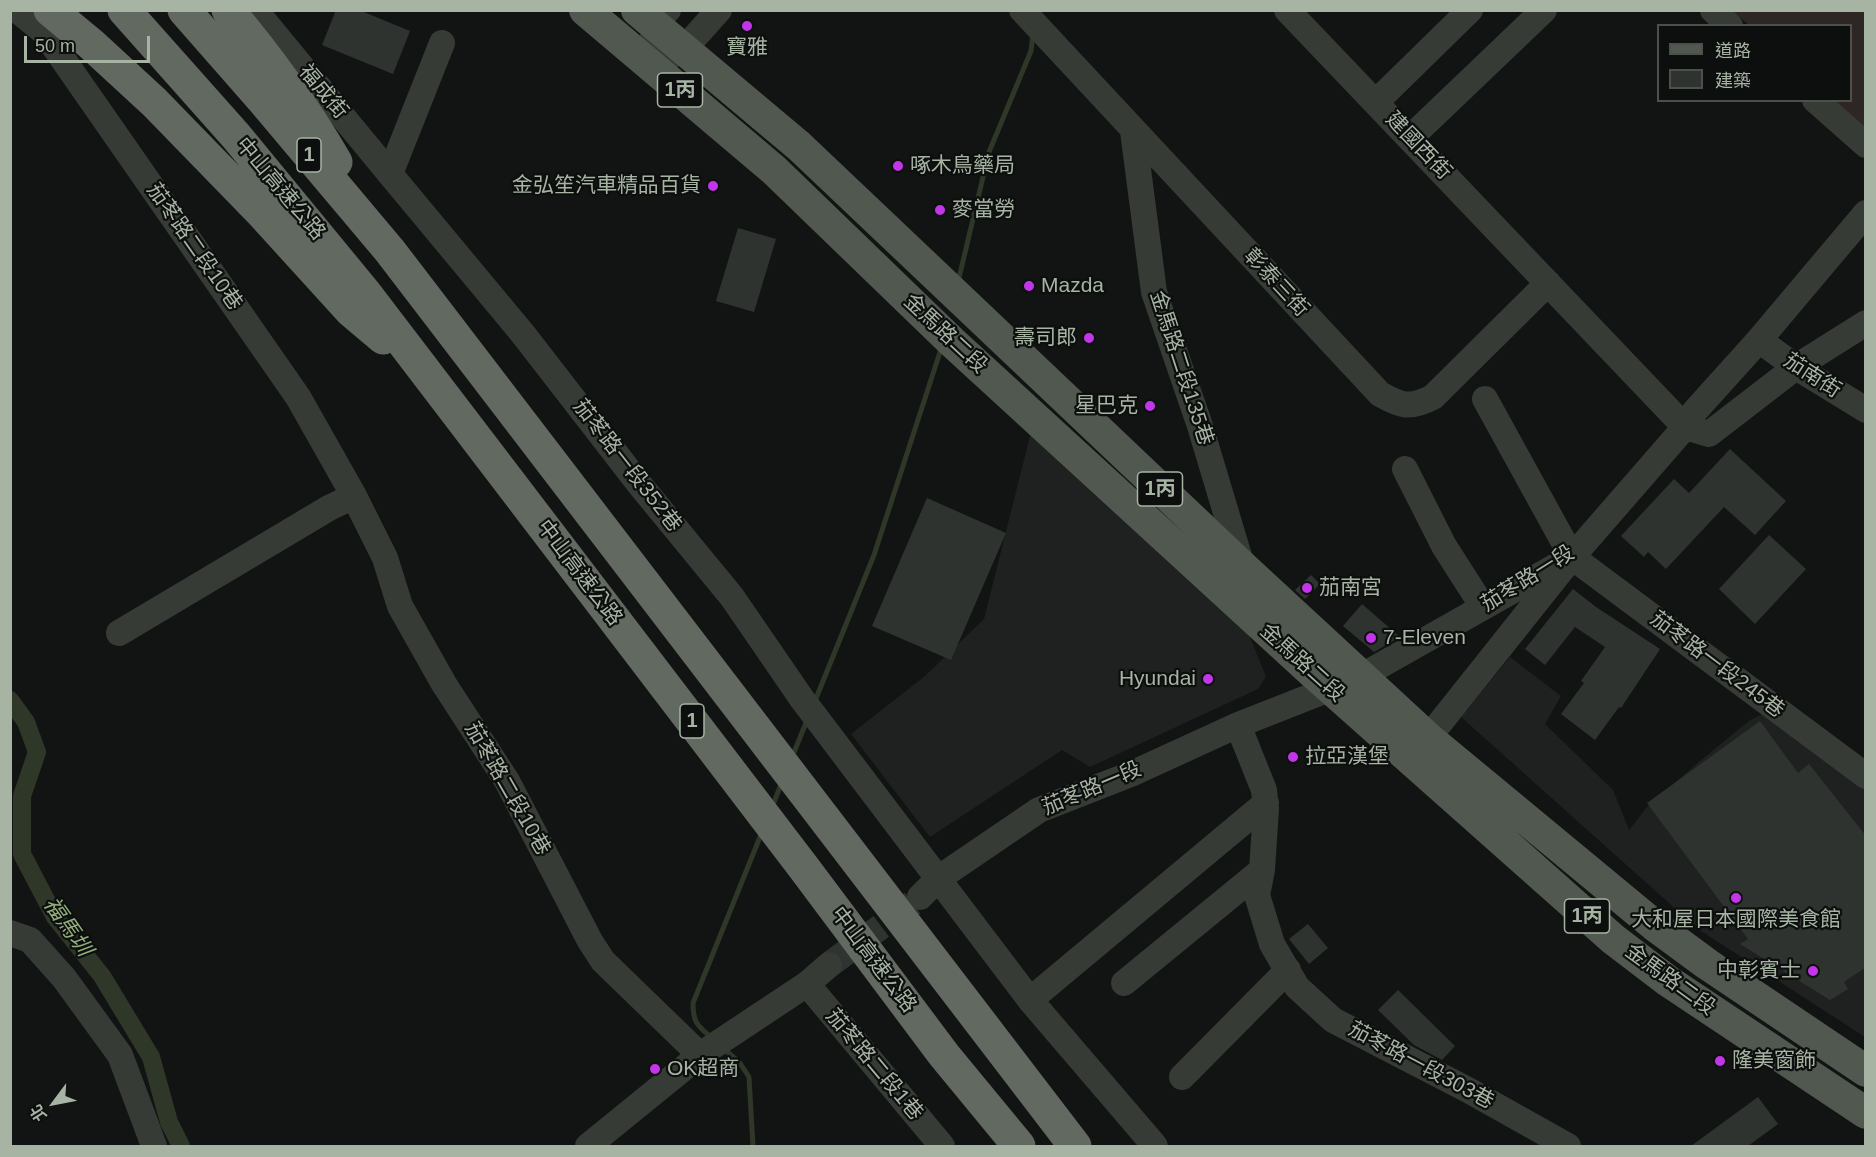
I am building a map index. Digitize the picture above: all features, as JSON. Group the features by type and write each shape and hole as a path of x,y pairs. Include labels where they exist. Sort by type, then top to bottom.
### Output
{"highway":[{"name":"中山高速公路","path":"124,10 236,136 366,294 944,1055 1019,1146"},
{"name":"中山高速公路","path":"184,10 264,100 390,251 1075,1146"},
{"path":"228,10 313,124 390,251"},
{"path":"52,12 91,44 154,102 260,211 351,311 428,375"}],"main road":[{"name":"1丙","path":"585,10 651,66"},
{"name":"1丙","path":"653,15 684,49"},
{"name":"金馬路二段","path":"684,49 799,146 1242,566 1428,738 1654,925 1866,1071"},
{"name":"金馬路二段","path":"651,66 774,170 945,335 1331,690 1613,939 1668,981 1866,1113"}],"street":[{"name":"茄苳路二段10巷","path":"17,10 44,32 298,397 354,496 385,558 400,606 444,684 507,781 590,941 603,961 712,1048"},
{"name":"福成街","path":"255,10 390,174"},
{"path":"653,15 651,66 684,49 719,10"},
{"name":"建國西街","path":"1287,10 1548,283 1697,430"},
{"path":"1376,102 1470,10"},
{"path":"1410,138 1544,10"},
{"path":"1713,10 1728,24"},
{"name":"彰泰三街","path":"1030,19 1380,394 1396,403 1417,406 1433,398 1548,283"},
{"path":"390,174 442,43"},
{"path":"1817,102 1866,145"},
{"name":"金馬路二段135巷","path":"1133,131 1154,292 1200,426 1242,566"},
{"name":"茄苳路一段352巷","path":"390,174 523,334 640,485 732,597 802,699 1030,1000 1155,1146"},
{"path":"1866,213 1759,340 1695,411 1697,430 1866,323"},
{"name":"茄南街","path":"1759,340 1866,410"},
{"path":"1428,738 1572,557 1485,399"},
{"name":"茄苳路一段","path":"920,897 939,878 1039,810 1131,774 1238,725 1331,690 1572,557 1630,488 1697,430"},
{"path":"1406,469 1444,546 1483,607"},
{"path":"119,633 319,514 354,496"},
{"name":"茄苳路一段245巷","path":"1572,557 1864,774"},
{"name":"茄苳路一段303巷","path":"1238,725 1264,790 1266,803 1262,870 1257,895 1272,944 1297,987 1333,1020 1468,1090 1568,1146"},
{"path":"1030,1000 1266,803"},
{"path":"1124,983 1262,870"},
{"path":"10,933 30,940 64,978 120,1055 154,1146"},
{"path":"588,1146 712,1048 807,984 830,965"},
{"path":"1182,1077 1288,970"},
{"name":"茄苳路二段1巷","path":"807,984 942,1146"}],"shaded area":[{"path":"1732,11 1865,11 1865,130 1834,102 1852,102 1852,24 1748,24"},
{"path":"1031,432 1248,632 1266,677 1258,689 1090,767 1062,750 930,837 851,734 925,676 984,619"},
{"path":"1510,657 1561,696 1545,724 1613,790 1629,830 1647,807 1700,761 1750,720 1777,707 1865,769 1865,1037 1698,929 1461,717"}],"building":[{"path":"336,10 359,10 410,31 393,74 322,45"},
{"path":"738,228 776,239 754,312 716,301"},
{"path":"1730,449 1786,501 1755,535 1724,507 1666,569 1648,552 1644,557 1621,536 1674,479 1689,493"},
{"path":"927,498 1006,533 951,660 872,626"},
{"path":"1769,535 1806,569 1755,624 1719,589"},
{"name":"茄南宮","path":"1311,575 1320,584 1305,599 1295,590"},
{"path":"1573,589 1660,649 1621,708 1619,707 1595,740 1561,714 1584,683 1581,681 1605,647 1575,627 1545,665 1525,649"},
{"path":"1362,604 1400,637 1374,652 1343,626"},
{"path":"1760,721 1798,773 1809,764 1866,836 1866,967 1844,982 1848,989 1830,1000 1740,944 1748,939 1647,803"},
{"path":"1308,924 1328,948 1309,964 1289,939"},
{"path":"1398,990 1455,1046 1442,1060 1414,1045 1378,1010"},
{"path":"1758,1097 1778,1124 1748,1146 1691,1146"}],"waterway":[{"path":"958,282 989,152 1031,51 1033,33"},
{"path":"815,701 874,555 942,346"},
{"name":"福馬圳","path":"10,700 26,722 37,752 22,796 22,854 55,917 102,976 151,1057 169,1122 181,1146"},
{"path":"792,757 808,718"},
{"path":"772,807 782,782"},
{"path":"713,1039 697,1024 693,1003 762,832"},
{"path":"724,1049 740,1063 749,1077 753,1146"}],"tunnel":[{"path":"829,965 913,903"}],"place":[{"name":"寶雅","path":"747,26"},
{"name":"啄木鳥藥局","path":"898,166"},
{"name":"金弘笙汽車精品百貨","path":"713,186"},
{"name":"麥當勞","path":"940,210"},
{"name":"Mazda","path":"1029,286"},
{"name":"壽司郎","path":"1089,338"},
{"name":"星巴克","path":"1150,406"},
{"name":"茄南宮","path":"1307,588"},
{"name":"7-Eleven","path":"1371,638"},
{"name":"Hyundai","path":"1208,679"},
{"name":"拉亞漢堡","path":"1293,757"},
{"name":"大和屋日本國際美食館","path":"1736,898"},
{"name":"中彰賓士","path":"1813,971"},
{"name":"隆美窗飾","path":"1720,1061"},
{"name":"OK超商","path":"655,1069"}]}
